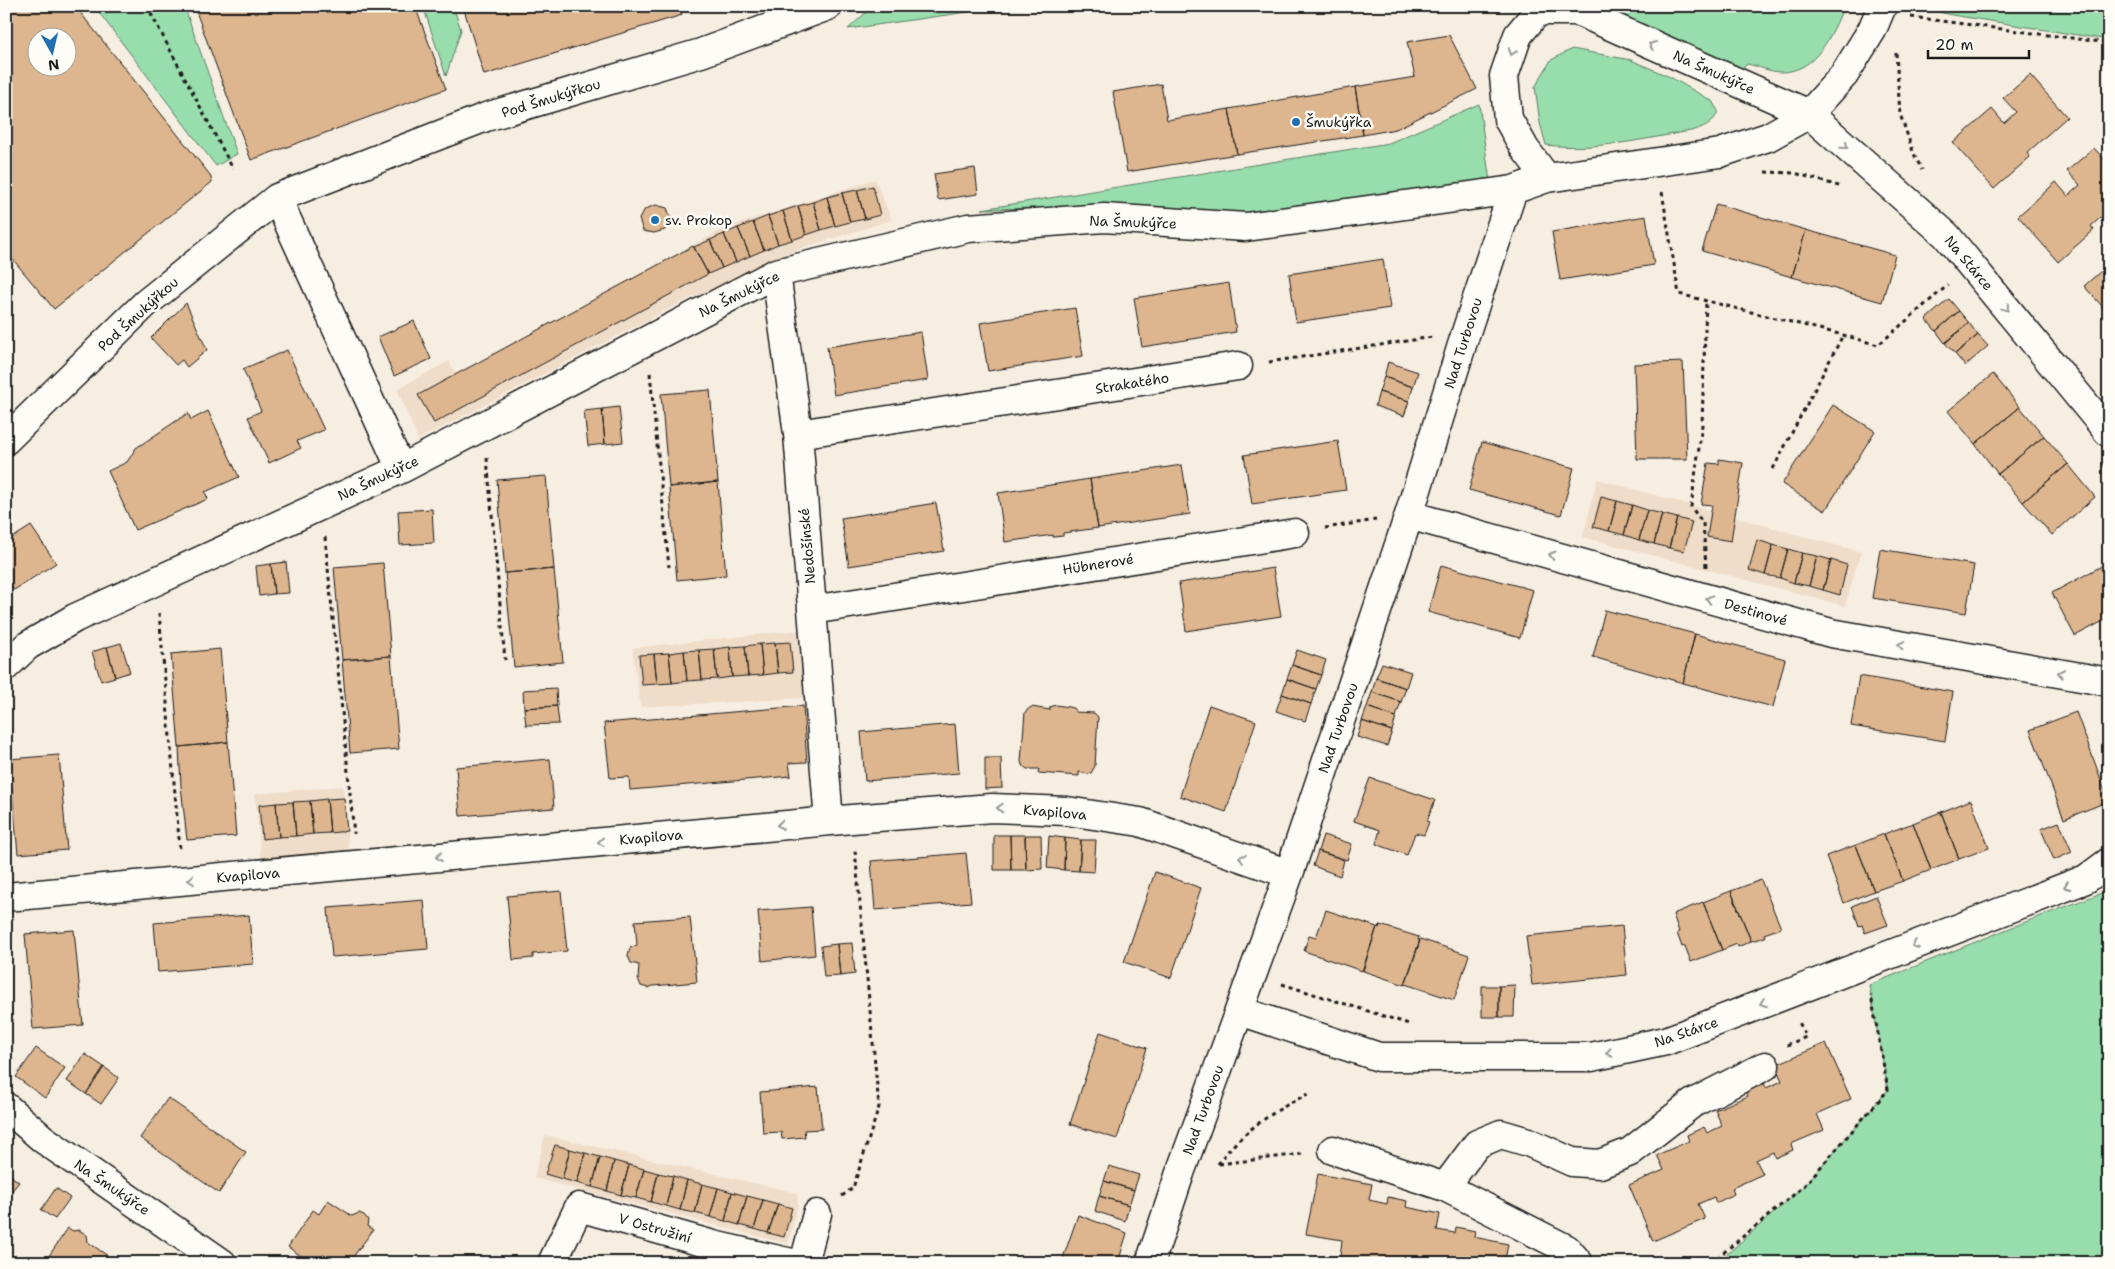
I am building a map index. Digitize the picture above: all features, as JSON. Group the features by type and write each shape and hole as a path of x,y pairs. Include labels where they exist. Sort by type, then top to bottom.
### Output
{"street":[{"name":"Pod Šmukýřkou","path":"6,440 145,304 277,198 486,118 701,53 828,6"},
{"path":"1809,114 1844,75 1872,30 1881,9"},
{"name":"Na Šmukýřce","path":"1547,178 1525,149 1508,118 1504,76 1518,34 1538,11 1577,11 1809,114"},
{"name":"Na Šmukýřce","path":"6,666 27,646 75,618 401,469 776,273 968,228 1104,218 1246,227 1513,190 1547,178 1720,153 1768,137 1809,114"},
{"name":"Na Stárce","path":"1809,114 1946,234 2109,433"},
{"name":"Nad Turbovou","path":"1150,1263 1180,1173 1288,874 1409,515 1513,190"},
{"path":"277,198 401,469"},
{"name":"Nedošínské","path":"776,273 798,434 812,610 841,820"},
{"name":"Strakatého","path":"798,434 1238,366"},
{"name":"Destinové","path":"1409,515 1831,633 2109,682"},
{"name":"Hübnerové","path":"812,610 1295,533"},
{"name":"Kvapilova","path":"6,897 841,820 992,808 1067,811 1140,822 1288,874"},
{"name":"Na Stárce","path":"1240,1010 1379,1057 1591,1057 1666,1041 2086,879 2109,862"},
{"path":"1445,1187 1477,1144 1501,1134 1528,1142 1572,1162 1600,1164 1630,1152 1693,1103 1773,1058"},
{"name":"Na Šmukýřce","path":"6,1107 42,1139 222,1263"},
{"path":"1333,1150 1445,1187 1567,1250 1580,1263"},
{"name":"V Ostružiní","path":"552,1263 579,1207 713,1245 792,1263"},
{"path":"804,1263 817,1214"}],"path":[{"path":"147,6 233,169"},
{"path":"1783,6 1808,10 1830,6"},
{"path":"1881,9 2109,43"},
{"path":"1896,50 1900,114 1914,154 1925,175"},
{"path":"1757,172 1794,173 1835,184 1850,191"},
{"path":"1662,191 1679,294 1878,345 1953,281"},
{"path":"1706,300 1702,425 1691,507 1702,523 1707,576"},
{"path":"1238,366 1466,332"},
{"path":"1773,468 1844,335"},
{"path":"647,340 669,567"},
{"path":"484,425 505,660"},
{"path":"322,504 353,829"},
{"path":"1295,533 1383,519"},
{"path":"156,580 179,847"},
{"path":"817,1214 852,1188 879,1107 841,820"},
{"path":"1711,1263 1803,1187 1888,1090 1865,964"},
{"path":"1281,984 1410,1024"},
{"path":"1773,1058 1806,1037 1796,1017"},
{"path":"1213,1172 1223,1157 1260,1121 1308,1094"},
{"path":"1218,1164 1333,1150"}],"shaded area":[{"path":"875,179 892,220 805,247 680,303 418,440 397,389 449,361 456,374 723,229"},
{"path":"1597,479 1861,552 1845,606 1583,537"},
{"path":"801,630 804,698 641,707 632,648"},
{"path":"343,786 349,852 261,860 255,794"},
{"path":"545,1135 797,1193 798,1204 788,1244 534,1178"}],"green space":[{"path":"94,6 184,6 237,154 216,166"},
{"path":"423,6 453,6 461,30 446,76"},
{"path":"873,6 1045,6 975,11 848,29"},
{"path":"1604,6 1844,6 1821,50 1804,66 1781,72 1747,64 1739,73"},
{"path":"1911,6 2109,6 2109,40 1952,15"},
{"path":"1572,49 1631,60 1670,77 1712,101 1718,111 1711,122 1691,131 1601,145 1546,145 1540,123 1535,87 1551,60"},
{"path":"1479,104 1490,182 1252,214 1109,207 982,209 1389,143"},
{"path":"2109,889 2109,1263 1717,1263 1803,1187 1888,1090 1869,985"}],"building":[{"path":"6,6 75,6 210,175 212,182 54,309 6,251"},
{"path":"194,6 415,6 446,89 251,160"},
{"path":"463,6 679,6 682,15 484,75"},
{"path":"1449,35 1477,89 1396,129 1363,135 1355,87 1415,77 1407,42"},
{"path":"2030,75 2067,117 2027,153 2030,157 1994,189 1953,143 1992,109 2004,123 2016,112 2003,98"},
{"path":"1161,84 1167,120 1229,109 1237,154 1127,172 1113,92"},
{"name":"Šmukýřka","path":"1355,87 1363,135 1237,154 1229,109"},
{"path":"2094,148 2109,165 2109,210 2091,226 2094,230 2058,262 2018,216 2056,182 2068,196 2080,185 2067,171"},
{"path":"975,168 978,194 938,200 934,174"},
{"path":"873,186 880,215 865,219 857,190"},
{"path":"857,190 865,219 850,222 842,193"},
{"path":"842,193 850,222 835,226 827,197"},
{"path":"827,197 835,226 821,230 813,202"},
{"path":"813,202 821,230 806,235 798,206"},
{"path":"1716,204 1806,230 1792,277 1702,251"},
{"name":"sv. Prokop","path":"656,205 667,208 672,221 665,230 654,233 643,231 639,219 645,209"},
{"path":"798,206 806,235 792,240 783,211"},
{"path":"783,211 792,240 778,244 768,216"},
{"path":"768,216 778,244 764,250 753,222"},
{"path":"1646,216 1654,265 1560,280 1552,232"},
{"path":"753,222 764,250 750,256 738,228"},
{"path":"738,228 750,256 736,262 724,234"},
{"path":"1806,230 1895,255 1882,302 1792,277"},
{"path":"724,234 736,262 722,268 710,240"},
{"path":"710,240 722,268 708,274 694,247"},
{"path":"693,246 708,274 434,423 418,395"},
{"path":"1383,259 1390,308 1296,322 1289,274"},
{"path":"2109,264 2109,314 2084,286"},
{"path":"1229,283 1236,332 1142,347 1134,298"},
{"path":"1949,299 1959,311 1936,331 1926,319"},
{"path":"186,303 207,350 187,367 182,360 176,365 151,338"},
{"path":"1075,308 1083,356 988,371 980,323"},
{"path":"1959,311 1969,323 1945,343 1936,331"},
{"path":"414,321 431,359 394,376 378,337"},
{"path":"1969,323 1978,335 1955,354 1945,343"},
{"path":"921,332 928,380 834,395 827,347"},
{"path":"1978,335 1988,346 1965,366 1955,354"},
{"path":"287,350 324,430 297,441 301,448 269,463 248,417 261,411 243,369"},
{"path":"1388,362 1418,372 1413,387 1384,377"},
{"path":"1683,362 1687,459 1637,459 1634,364"},
{"path":"1993,374 2020,407 1975,444 1948,411"},
{"path":"1384,377 1413,387 1409,401 1379,392"},
{"path":"710,390 718,482 669,487 661,394"},
{"path":"1379,392 1409,401 1404,416 1375,406"},
{"path":"1833,405 1875,431 1825,511 1782,484"},
{"path":"619,407 623,442 605,444 602,409"},
{"path":"2020,407 2044,436 1998,474 1975,444"},
{"path":"602,409 605,444 588,446 584,411"},
{"path":"208,411 239,477 205,492 208,499 135,530 108,471 127,462 136,448 188,413 191,420"},
{"path":"2044,436 2068,464 2023,502 1998,474"},
{"path":"1338,441 1346,490 1252,504 1244,455"},
{"path":"1482,442 1574,468 1561,515 1469,490"},
{"path":"1719,459 1743,463 1731,541 1707,537 1712,505 1701,504 1708,463 1719,464"},
{"path":"2068,464 2095,497 2052,535 2023,502"},
{"path":"1182,465 1190,514 1098,528 1090,479"},
{"path":"546,476 554,569 505,573 497,480"},
{"path":"1090,479 1098,528 1063,533 1063,536 1053,537 1053,535 1005,542 998,493"},
{"path":"718,482 726,575 677,580 669,487"},
{"path":"1601,497 1617,501 1609,531 1593,527"},
{"path":"1617,501 1632,505 1624,535 1609,531"},
{"path":"936,503 944,551 849,566 841,518"},
{"path":"1632,505 1647,510 1639,540 1624,535"},
{"path":"432,509 434,543 400,545 398,511"},
{"path":"1647,510 1662,514 1654,544 1639,540"},
{"path":"1662,514 1677,518 1669,548 1654,544"},
{"path":"1677,518 1692,522 1684,551 1669,548"},
{"path":"31,526 56,563 14,590 6,579 6,542"},
{"path":"1757,540 1773,545 1765,575 1749,570"},
{"path":"1773,545 1788,549 1780,578 1765,575"},
{"path":"1788,549 1802,553 1794,583 1780,578"},
{"path":"1880,549 1974,565 1966,613 1872,598"},
{"path":"1802,553 1817,556 1809,586 1794,583"},
{"path":"1817,556 1831,560 1823,590 1809,586"},
{"path":"1831,560 1847,565 1840,595 1823,590"},
{"path":"286,562 289,593 274,594 271,564"},
{"path":"2109,562 2109,618 2075,636 2052,593"},
{"path":"383,563 391,656 342,660 334,567"},
{"path":"271,564 274,594 259,596 256,566"},
{"path":"1441,565 1533,590 1520,638 1428,612"},
{"path":"1273,568 1281,616 1186,631 1179,583"},
{"path":"554,569 563,662 514,667 505,573"},
{"path":"1605,610 1695,634 1683,683 1593,657"},
{"path":"1695,634 1785,659 1773,707 1683,683"},
{"path":"790,642 793,672 778,673 775,643"},
{"path":"121,643 130,672 115,677 107,647"},
{"path":"775,643 778,673 763,675 760,644"},
{"path":"760,644 763,675 748,676 745,646"},
{"path":"745,646 748,676 732,677 730,647"},
{"path":"107,647 115,677 101,681 92,652"},
{"path":"730,647 732,677 717,679 714,649"},
{"path":"220,649 228,742 179,747 171,654"},
{"path":"714,649 717,679 702,680 699,650"},
{"path":"699,650 702,680 687,681 684,651"},
{"path":"1297,650 1326,660 1321,675 1292,665"},
{"path":"684,651 687,681 672,683 669,653"},
{"path":"669,653 672,683 657,684 654,654"},
{"path":"654,654 657,684 642,685 639,655"},
{"path":"391,656 399,749 350,753 342,660"},
{"path":"1382,663 1411,672 1406,688 1376,678"},
{"path":"1292,665 1321,675 1316,689 1287,679"},
{"path":"1859,676 1953,692 1945,741 1851,726"},
{"path":"1376,678 1406,688 1401,702 1372,692"},
{"path":"1287,679 1316,689 1311,704 1282,694"},
{"path":"556,688 557,706 524,708 523,690"},
{"path":"1372,692 1401,702 1396,717 1367,707"},
{"path":"1282,694 1311,704 1305,721 1276,711"},
{"path":"1056,705 1075,709 1075,712 1094,713 1098,717 1095,766 1091,773 1079,772 1079,776 1038,773 1039,769 1027,769 1022,765 1025,712 1031,707 1050,710 1050,707"},
{"path":"1209,705 1256,721 1226,812 1180,796"},
{"path":"557,706 559,724 526,725 524,708"},
{"path":"803,706 807,762 789,763 791,776 630,790 629,777 610,778 604,723"},
{"path":"1367,707 1396,717 1392,731 1362,721"},
{"path":"2076,712 2109,801 2064,819 2030,730"},
{"path":"1362,721 1392,731 1387,746 1357,737"},
{"path":"955,724 959,773 865,781 861,732"},
{"path":"228,742 236,836 187,840 179,747"},
{"path":"59,755 67,850 18,854 9,759"},
{"path":"985,758 1001,758 1002,788 985,789"},
{"path":"550,759 554,808 460,816 456,767"},
{"path":"1370,778 1435,800 1424,835 1415,833 1407,855 1376,844 1380,830 1354,821"},
{"path":"344,798 347,831 330,833 327,799"},
{"path":"327,799 330,833 313,834 310,801"},
{"path":"1971,800 1989,848 1959,859 1941,812"},
{"path":"310,801 313,834 296,836 293,802"},
{"path":"293,802 296,836 279,837 276,803"},
{"path":"276,803 279,837 262,839 259,805"},
{"path":"1941,812 1959,859 1931,870 1913,823"},
{"path":"2059,822 2072,852 2054,860 2041,829"},
{"path":"1913,823 1931,870 1903,881 1884,834"},
{"path":"1884,834 1903,881 1874,891 1856,845"},
{"path":"994,835 1010,835 1011,870 994,870"},
{"path":"1010,835 1025,835 1026,870 1011,870"},
{"path":"1025,835 1041,835 1042,869 1026,870"},
{"path":"1323,835 1352,844 1347,860 1318,851"},
{"path":"1049,836 1065,838 1064,870 1047,868"},
{"path":"1065,838 1081,840 1079,871 1064,870"},
{"path":"1081,840 1096,840 1094,872 1079,871"},
{"path":"1856,845 1874,891 1844,903 1826,856"},
{"path":"1318,851 1344,860 1340,876 1313,866"},
{"path":"966,853 971,902 875,910 871,861"},
{"path":"1155,872 1201,888 1171,978 1124,962"},
{"path":"1761,880 1781,928 1764,934 1765,937 1751,941 1731,891"},
{"path":"561,891 567,951 533,954 533,958 513,960 507,896"},
{"path":"1731,891 1751,941 1738,947 1737,944 1722,950 1703,902"},
{"path":"1876,896 1888,925 1865,933 1862,925 1859,926 1852,906"},
{"path":"424,900 428,949 332,957 328,908"},
{"path":"1703,902 1722,950 1691,962 1685,946 1682,947 1673,914"},
{"path":"811,907 815,955 762,961 758,911"},
{"path":"1326,910 1377,927 1362,971 1304,951 1309,935 1316,937"},
{"path":"249,915 253,964 158,972 154,923"},
{"path":"690,917 697,982 648,988 641,986 638,979 639,965 631,963 628,956 630,948 637,945 635,921"},
{"path":"1380,925 1419,937 1418,940 1420,941 1405,985 1363,971 1377,927 1379,928"},
{"path":"1622,926 1627,975 1532,985 1526,936"},
{"path":"74,930 83,1025 33,1029 25,934"},
{"path":"1420,939 1469,955 1454,1000 1405,984"},
{"path":"852,943 855,974 840,976 837,944"},
{"path":"837,944 840,976 824,977 821,946"},
{"path":"1515,985 1514,1017 1499,1017 1499,986"},
{"path":"1482,986 1499,986 1499,1017 1482,1017"},
{"path":"1100,1032 1147,1048 1117,1139 1070,1124"},
{"path":"1826,1043 1851,1099 1817,1114 1824,1130 1791,1144 1793,1150 1775,1158 1773,1152 1756,1160 1763,1174 1732,1188 1734,1194 1716,1203 1714,1197 1698,1204 1705,1219 1653,1241 1629,1185 1664,1170 1657,1155 1689,1141 1687,1135 1704,1127 1707,1133 1722,1126 1715,1110 1748,1096 1745,1090 1764,1083 1766,1088 1782,1081 1775,1065"},
{"path":"36,1048 65,1068 45,1098 16,1077"},
{"path":"85,1054 104,1067 86,1094 67,1081"},
{"path":"104,1067 119,1078 101,1104 86,1094"},
{"path":"818,1087 822,1129 804,1130 805,1137 782,1139 781,1132 763,1133 760,1092"},
{"path":"168,1098 246,1152 219,1193 140,1138"},
{"path":"555,1145 570,1149 562,1179 545,1174"},
{"path":"570,1149 585,1153 577,1183 562,1179"},
{"path":"585,1153 600,1157 592,1187 577,1183"},
{"path":"600,1157 614,1161 607,1191 592,1187"},
{"path":"614,1161 629,1165 621,1195 607,1191"},
{"path":"629,1165 644,1169 636,1198 621,1195"},
{"path":"1109,1166 1139,1175 1134,1190 1104,1181"},
{"path":"644,1169 658,1173 651,1202 636,1198"},
{"path":"6,1172 19,1182 6,1198"},
{"path":"658,1173 673,1176 666,1206 651,1202"},
{"path":"1318,1174 1372,1184 1369,1200 1387,1204 1388,1197 1407,1201 1406,1207 1440,1214 1437,1230 1455,1233 1456,1227 1475,1231 1474,1237 1508,1244 1505,1260 1518,1263 1367,1263 1340,1257 1342,1240 1306,1234"},
{"path":"673,1176 687,1180 680,1210 666,1206"},
{"path":"687,1180 702,1184 695,1213 680,1210"},
{"path":"1104,1181 1134,1190 1129,1205 1099,1196"},
{"path":"702,1184 718,1188 710,1217 695,1213"},
{"path":"56,1188 70,1198 55,1219 41,1210"},
{"path":"718,1188 732,1192 725,1221 710,1217"},
{"path":"732,1192 747,1196 739,1225 725,1221"},
{"path":"747,1196 763,1200 754,1229 739,1225"},
{"path":"1099,1196 1129,1205 1125,1221 1095,1211"},
{"path":"328,1200 352,1216 359,1213 364,1215 368,1220 367,1226 373,1230 353,1257 358,1261 356,1263 335,1263 323,1255 317,1263 311,1263 288,1247 313,1210 319,1214"},
{"path":"763,1200 778,1204 768,1233 754,1229"},
{"path":"778,1204 792,1208 784,1237 768,1233"},
{"path":"1078,1215 1127,1233 1118,1263 1069,1263 1062,1261"},
{"path":"68,1228 73,1231 79,1230 87,1235 88,1242 115,1261 114,1263 44,1263"}],"place":[{"name":"Šmukýřka","path":"1296,122"},
{"name":"sv. Prokop","path":"655,220"}]}
